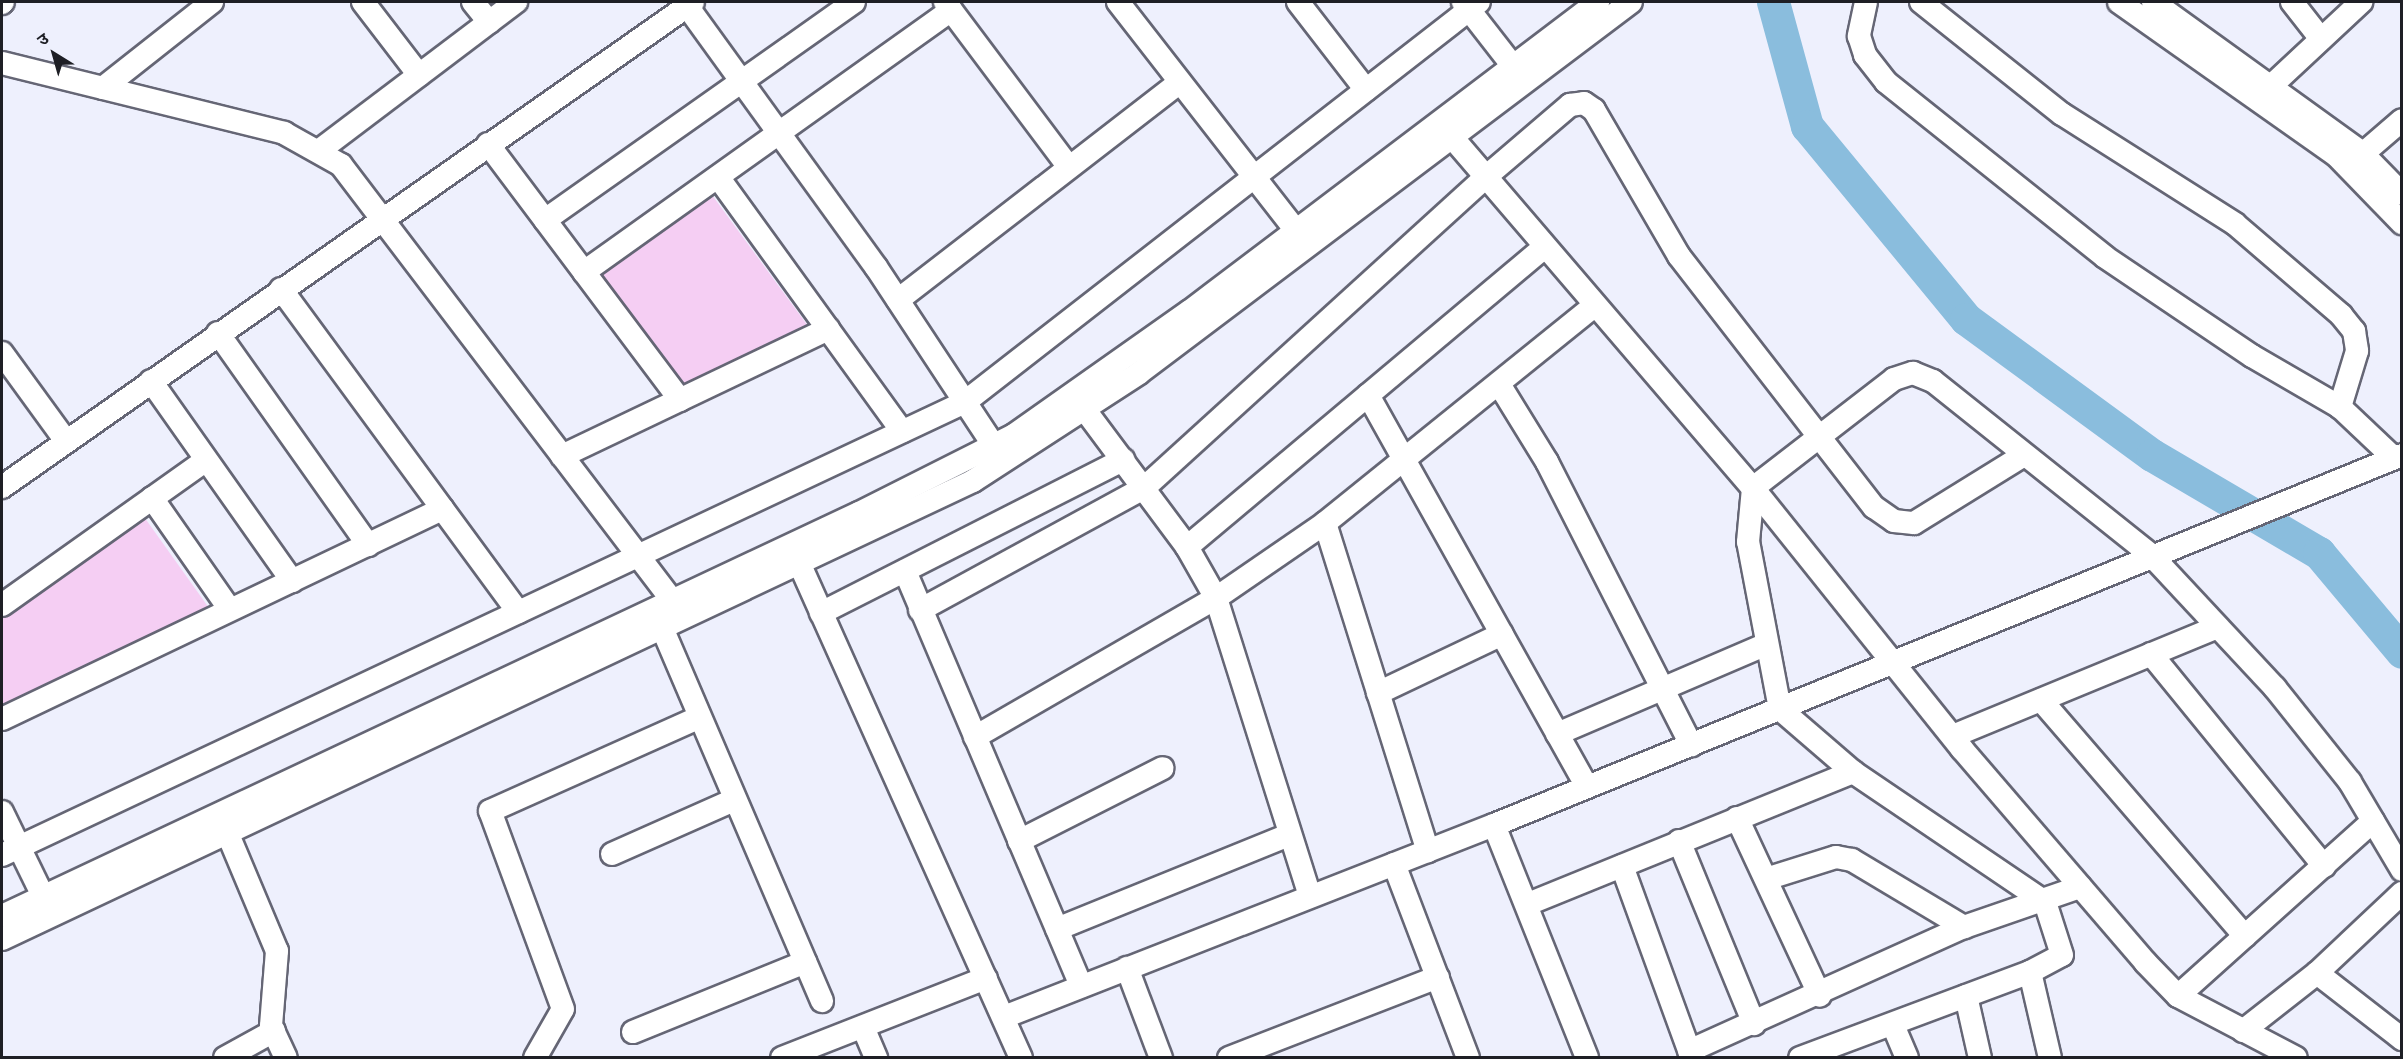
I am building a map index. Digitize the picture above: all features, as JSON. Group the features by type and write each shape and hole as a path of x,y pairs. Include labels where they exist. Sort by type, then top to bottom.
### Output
{"street":[{"path":"103,88 212,2"},
{"path":"363,2 419,75"},
{"path":"473,2 489,22"},
{"path":"320,150 516,2"},
{"path":"545,220 854,2"},
{"path":"1118,2 1301,237"},
{"path":"1298,2 1366,90"},
{"path":"2,939 227,832 669,614 994,446 1108,371 1451,136 1581,27 1598,2"},
{"path":"2,916 669,614 800,565 973,481 1085,410 1512,66 1631,2"},
{"path":"1004,1017 1587,788 2152,556 2175,550 2398,456 2340,407 2252,357 2105,257 1886,82 1865,55 1859,36 1866,2"},
{"path":"1920,2 2062,114 2235,224 2341,315 2354,331 2357,351 2340,407"},
{"path":"2119,2 2402,194"},
{"path":"2153,2 2270,87 2355,160 2402,223"},
{"path":"2292,2 2321,39"},
{"path":"2270,87 2361,2"},
{"path":"2,487 218,333 690,4 898,300 994,446"},
{"path":"11,851 965,402 1366,90 1471,4 1512,66"},
{"path":"584,272 779,133 948,6 1069,167"},
{"path":"2,63 284,132 320,150 341,165 638,555 669,614 698,718 822,1001"},
{"path":"898,300 1180,82"},
{"path":"920,610 1064,535 1144,488 1488,175 1570,105 1584,103 1594,110 1679,255 1817,437 1874,507 1894,521 1914,523 2024,455"},
{"path":"2355,160 2402,120"},
{"path":"1451,136 1488,175 1594,306 1753,488 1953,736 2080,887 2178,996 2243,1031 2267,1050 2296,1058"},
{"path":"488,144 680,400"},
{"path":"718,177 902,431"},
{"path":"1187,547 1545,247"},
{"path":"281,289 518,612"},
{"path":"975,737 1216,598 1325,523 1407,461 1594,306"},
{"path":"562,456 828,329"},
{"path":"218,333 368,545"},
{"path":"2,353 66,441"},
{"path":"1800,1058 1832,1052 1893,1025 2030,972 2062,955 2045,902 1853,772 1780,709 1748,542 1753,488 1894,379 1913,373 1933,381 2152,556 2275,688 2350,782 2402,870"},
{"path":"151,381 292,581"},
{"path":"1499,384 1547,462 1691,745"},
{"path":"1368,395 1407,461 1587,788"},
{"path":"1085,410 1187,547 1216,598 1310,897"},
{"path":"2,605 206,460"},
{"path":"821,613 1123,460"},
{"path":"152,498 230,610"},
{"path":"1045,501 1064,535"},
{"path":"2,719 443,509"},
{"path":"1325,523 1428,851"},
{"path":"800,565 1021,1058"},
{"path":"905,571 1081,986"},
{"path":"1953,736 2217,627"},
{"path":"1378,693 1502,634"},
{"path":"1557,734 1767,644"},
{"path":"2151,654 2324,866"},
{"path":"2041,700 2245,936"},
{"path":"535,1058 563,1009 489,811 698,718"},
{"path":"1019,841 1163,768"},
{"path":"1528,904 1853,772"},
{"path":"612,854 734,800"},
{"path":"2,812 11,851 44,896"},
{"path":"1737,818 1769,878 1820,996"},
{"path":"2178,996 2373,822"},
{"path":"1494,825 1528,904 1587,1058"},
{"path":"227,832 277,951 274,1032 286,1058"},
{"path":"1057,929 1289,835"},
{"path":"1679,841 1754,1024"},
{"path":"1769,878 1836,857 1852,860 1964,927"},
{"path":"1394,864 1468,1058"},
{"path":"1622,866 1691,1054 1820,996 1964,927 2045,902 2080,887"},
{"path":"2243,1031 2317,973 2402,893"},
{"path":"633,1032 805,962"},
{"path":"1127,968 1161,1058"},
{"path":"2030,972 2050,1058"},
{"path":"2317,973 2402,1040"},
{"path":"1228,1058 1438,977"},
{"path":"782,1058 986,978"},
{"path":"1966,996 1980,1058"},
{"path":"1893,1025 1907,1058"},
{"path":"863,1027 876,1058"},
{"path":"225,1058 274,1032"}],"shaded area":[{"path":"712,195 808,326 683,386 598,272"},
{"path":"142,514 209,608 2,706 2,613"}],"waterway":[{"path":"1773,2 1807,126 1966,319 2152,455 2319,553 2402,652"}]}
